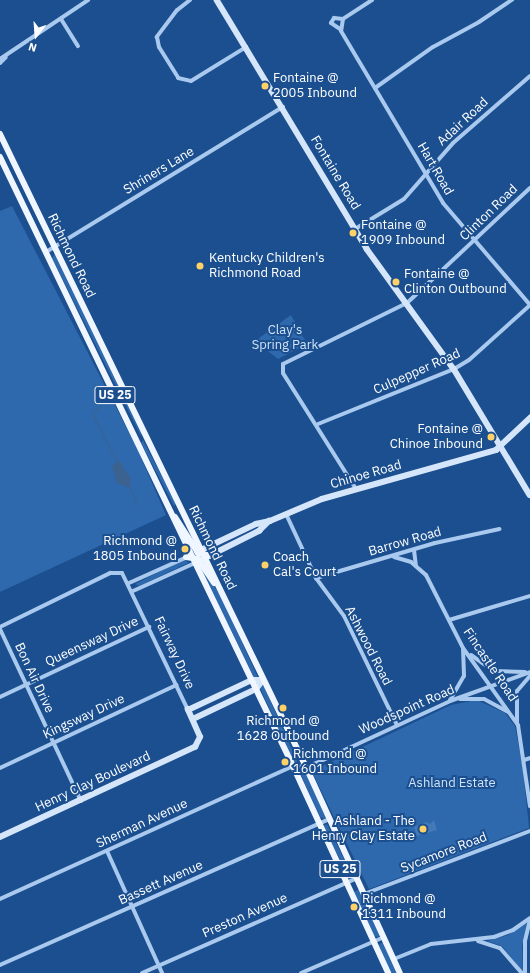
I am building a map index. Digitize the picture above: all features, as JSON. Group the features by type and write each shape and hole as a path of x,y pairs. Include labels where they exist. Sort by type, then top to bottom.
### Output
{"main road":[{"name":"Richmond Road","path":"0,134 202,556 306,767 400,973"},
{"name":"Richmond Road","path":"1,159 170,511 189,556"},
{"path":"170,511 183,525 202,556"},
{"path":"189,556 202,556"},
{"name":"Richmond Road","path":"202,556 256,689 388,973"}],"street":[{"path":"0,63 7,56 88,0"},
{"path":"190,0 177,10 157,37 159,47 178,78 190,81 246,47"},
{"name":"Fontaine Road","path":"217,0 283,107 355,229 454,370 530,495"},
{"name":"Hart Road","path":"372,0 343,19 334,18 331,22 340,29 447,208 530,305"},
{"path":"375,88 433,48 483,20 512,0"},
{"path":"61,19 78,46"},
{"path":"340,29 343,19"},
{"path":"0,59 7,56"},
{"name":"Adair Road","path":"355,229 404,199 453,143 530,76"},
{"name":"Shriners Lane","path":"46,252 283,107"},
{"path":"1,159 10,154"},
{"name":"Clinton Road","path":"318,424 282,366 407,303 530,188"},
{"name":"Culpepper Road","path":"318,424 454,370 470,360 530,305"},
{"path":"501,448 530,418"},
{"path":"318,424 356,489"},
{"name":"Chinoe Road","path":"202,556 256,524 270,521 356,489 501,448"},
{"name":"Ashwood Road","path":"286,514 316,578 344,616 397,725"},
{"name":"Chinoe Road","path":"202,556 260,531 270,521"},
{"name":"Barrow Road","path":"316,578 394,557 414,550 500,529"},
{"path":"414,550 416,566"},
{"path":"129,583 189,556"},
{"path":"133,591 202,556"},
{"name":"Fincastle Road","path":"394,557 416,566 429,580 463,648 491,685 518,725 530,806"},
{"name":"Fairway Drive","path":"0,628 118,572 129,583 193,719 200,737 195,747"},
{"path":"449,620 530,596"},
{"name":"Queensway Drive","path":"0,697 149,626"},
{"name":"Bon Air Drive","path":"0,628 81,801"},
{"path":"463,648 488,669 500,672 530,671"},
{"path":"450,701 464,676 463,648"},
{"name":"Woodspoint Road","path":"293,766 306,767 450,701 530,671"},
{"path":"518,725 517,691 530,676"},
{"path":"188,710 252,680 263,680"},
{"path":"193,719 256,689 263,680"},
{"name":"Kingsway Drive","path":"0,768 176,685"},
{"path":"450,701 484,699 496,704 511,715"},
{"name":"Henry Clay Boulevard","path":"0,837 81,801 195,747"},
{"path":"524,760 530,758"},
{"name":"Sherman Avenue","path":"0,899 293,766"},
{"name":"Bassett Avenue","path":"0,965 329,819"},
{"name":"Sycamore Road","path":"364,894 530,831"},
{"path":"108,851 162,973"},
{"name":"Preston Avenue","path":"142,973 356,878"},
{"path":"394,959 431,944 473,940 507,933 530,919"},
{"path":"524,973 525,941 530,919"},
{"path":"301,973 384,937"},
{"path":"473,940 500,948 524,973"}],"green space":[{"path":"12,206 136,446 166,515 0,592 0,211"},
{"path":"55,254 142,433 141,436 52,258"},
{"name":"Clay's Spring Park","path":"291,315 307,344 278,359 255,341"},
{"path":"143,440 176,504 174,506 141,443"},
{"path":"185,559 188,563 139,586 135,584"},
{"path":"199,564 221,596 258,678 254,677"},
{"path":"259,686 264,686 298,763 294,762"},
{"name":"Ashland Estate","path":"477,700 505,713 515,726 523,769 529,828 369,889 313,774 316,769 451,705"},
{"path":"302,772 306,773 326,817 324,819 320,817 301,775"},
{"path":"327,824 350,872 347,873 323,826"},
{"path":"359,889 380,935 378,937 374,936 354,892"},
{"path":"527,923 522,947 523,972 502,946 487,941 508,935"},
{"path":"384,943 398,973 391,973 379,945"}],"shaded area":[{"path":"119,460 131,479 130,488 117,483 112,466"}],"building":[{"name":"Ashland - The Henry Clay Estate","path":"434,820 437,830 417,836 414,827 426,822 430,824"}],"waterway":[{"path":"104,399 93,415 116,461"},
{"path":"130,488 138,506"}],"place":[{"name":"Fontaine @ 2005 Inbound","path":"265,86"},
{"name":"Fontaine @ 1909 Inbound","path":"353,233"},
{"name":"Kentucky Children's Richmond Road","path":"200,266"},
{"name":"Fontaine @ Clinton Outbound","path":"396,282"},
{"name":"Fontaine @ Chinoe Inbound","path":"491,437"},
{"name":"Richmond @ 1805 Inbound","path":"185,549"},
{"name":"Coach Cal's Court","path":"265,565"},
{"name":"Richmond @ 1628 Outbound","path":"283,708"},
{"name":"Richmond @ 1601 Inbound","path":"285,762"},
{"name":"Ashland - The Henry Clay Estate","path":"423,829"},
{"name":"Richmond @ 1311 Inbound","path":"354,907"}]}
